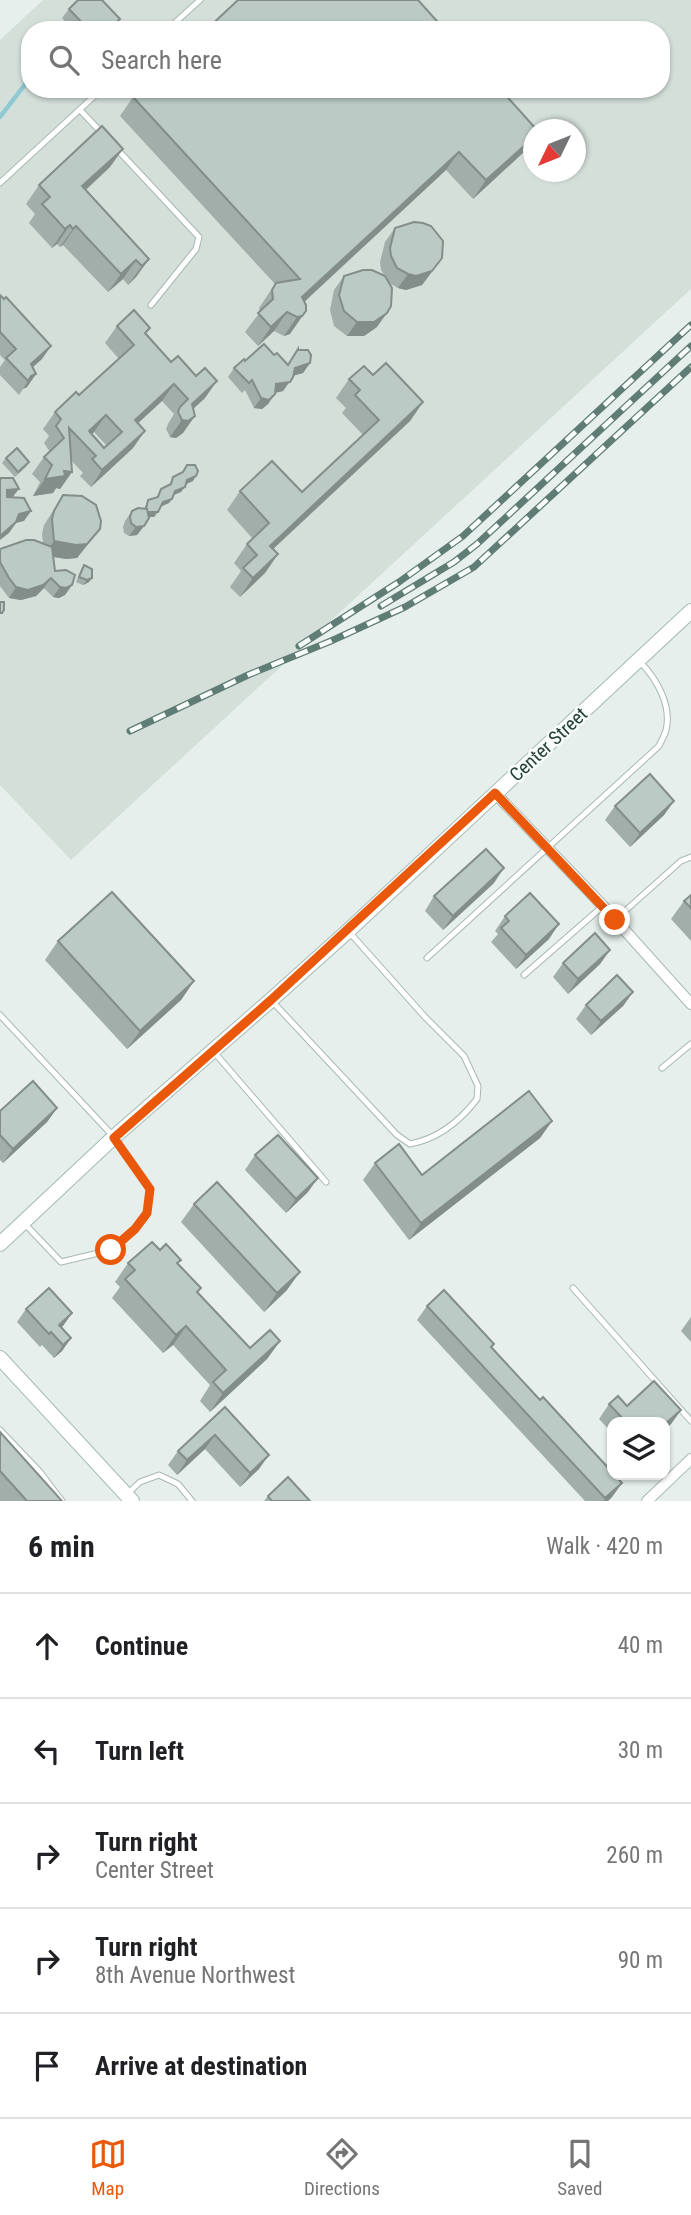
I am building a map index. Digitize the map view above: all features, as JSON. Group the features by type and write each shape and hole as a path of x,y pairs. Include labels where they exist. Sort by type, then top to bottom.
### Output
{"main road":[{"name":"Center Street","path":"0,1244 114,1138 348,931 691,611"},
{"path":"0,1359 129,1498"}],"street":[{"path":"495,793 603,906 691,1004"},
{"path":"648,1501 691,1459"}],"lane":[{"path":"177,21 200,0"},
{"path":"0,183 93,98"},
{"path":"80,110 199,237 196,249 151,305"},
{"path":"426,958 659,746 666,731 667,704 647,669 638,660"},
{"path":"615,920 681,861 691,858"},
{"path":"524,975 603,906"},
{"path":"271,1000 397,1135 410,1144 434,1138 469,1110 477,1099 478,1086 464,1056 348,931"},
{"path":"0,1015 114,1138 150,1189 147,1213 135,1229 111,1250 61,1262 23,1222"},
{"path":"662,1068 691,1044"},
{"path":"212,1051 326,1182"},
{"path":"573,1288 691,1420"},
{"path":"0,1430 40,1472 62,1501"},
{"path":"129,1498 140,1482 159,1475 178,1484 192,1501"}],"shaded area":[{"path":"43,0 691,0 691,289 71,860 0,785 0,40"}],"building":[{"path":"78,0 102,0 120,19 80,21 69,9"},
{"path":"238,0 418,0 437,21 216,21"},
{"path":"134,98 508,98 527,119 523,119 523,147 486,180 459,152 302,297 306,311 302,316 297,317 287,312 271,327 258,313 273,299 272,290 276,283 300,279"},
{"path":"102,126 123,149 82,186 149,259 142,266 136,260 121,274 76,226 73,229 70,225 65,229 42,204 50,197 39,185"},
{"path":"414,222 431,226 443,241 442,258 432,271 416,276 397,268 390,248 395,228"},
{"path":"372,270 385,276 392,288 391,306 387,313 374,322 357,322 344,311 339,295 344,276"},
{"path":"0,295 4,299 6,297 51,346 31,364 36,374 28,381 6,358 16,349 0,332"},
{"path":"134,310 150,328 145,333 171,362 178,356 196,376 205,368 217,381 192,404 195,416 188,421 182,420 178,412 188,399 174,384 135,420 145,431 102,470 92,459 96,456 69,428 72,472 64,471 65,476 45,479 52,465 44,457 64,438 56,426 61,419 55,412 76,392 79,395 134,345 117,326","holes":["106,415 122,432 104,448 89,431"]},
{"path":"264,344 288,365 298,349 308,350 311,355 310,363 295,368 290,382 276,384 275,394 269,400 261,398 252,380 249,383 234,368"},
{"path":"386,363 423,402 270,546 278,554 253,578 243,568 257,555 247,544 269,523 240,491 272,461 302,492 379,420 355,395 360,390 349,379 364,366 373,375"},
{"path":"17,448 29,462 18,472 6,458"},
{"path":"187,465 195,465 198,471 196,476 187,480 185,487 175,491 172,499 163,502 158,512 147,512 148,500 158,497 161,489 171,484 173,477 183,472"},
{"path":"13,478 19,489 7,490 7,497 24,498 31,511 19,514 16,522 0,536 0,480"},
{"path":"63,495 82,496 96,505 101,521 100,529 87,544 54,541 52,519"},
{"path":"138,508 147,509 149,518 144,526 136,527 131,523 130,517 132,511"},
{"path":"26,540 52,547 55,571 66,570 75,575 72,585 60,587 51,578 43,585 28,590 16,587 0,562 0,549"},
{"path":"84,565 92,569 92,578 87,580 79,577"},
{"path":"0,602 4,602 2,613 0,613"},
{"path":"650,774 674,801 640,833 615,806"},
{"path":"486,849 504,868 453,916 434,896"},
{"path":"112,892 194,981 140,1031 58,941"},
{"path":"530,893 559,924 526,955 501,928 509,921 505,916"},
{"path":"691,895 691,908 684,901"},
{"path":"595,933 610,950 578,979 563,963"},
{"path":"617,975 633,992 601,1021 586,1005"},
{"path":"33,1081 57,1108 13,1149 0,1135 0,1111"},
{"path":"529,1091 552,1121 421,1223 375,1163 399,1144 422,1175"},
{"path":"278,1135 318,1178 296,1199 255,1155"},
{"path":"217,1182 300,1272 277,1293 194,1204"},
{"path":"152,1242 160,1250 166,1244 181,1260 177,1263 201,1288 197,1292 250,1348 270,1330 280,1341 223,1393 213,1382 226,1370 186,1326 176,1335 125,1279 135,1270 128,1263"},
{"path":"49,1288 72,1313 59,1325 71,1338 63,1345 26,1309"},
{"path":"444,1290 494,1344 491,1347 540,1400 543,1397 607,1467 607,1480 619,1480 622,1483 605,1498 427,1306"},
{"path":"654,1381 681,1410 670,1420 670,1417 621,1417 609,1404 618,1396 627,1406"},
{"path":"225,1407 269,1455 250,1473 215,1435 187,1460 178,1451"},
{"path":"0,1432 62,1501 27,1501 0,1471"},
{"path":"288,1477 310,1501 272,1501 268,1496"}],"waterway":[{"path":"0,117 21,90"}],"railway":[{"path":"299,646 399,582 463,536 691,325"},
{"path":"381,606 454,562 477,544 691,346"},
{"path":"130,731 248,675 405,607 474,567 691,367"}],"route":[{"path":"111,1250 135,1229 147,1213 150,1189 114,1138 348,931 495,793 615,920"}]}
